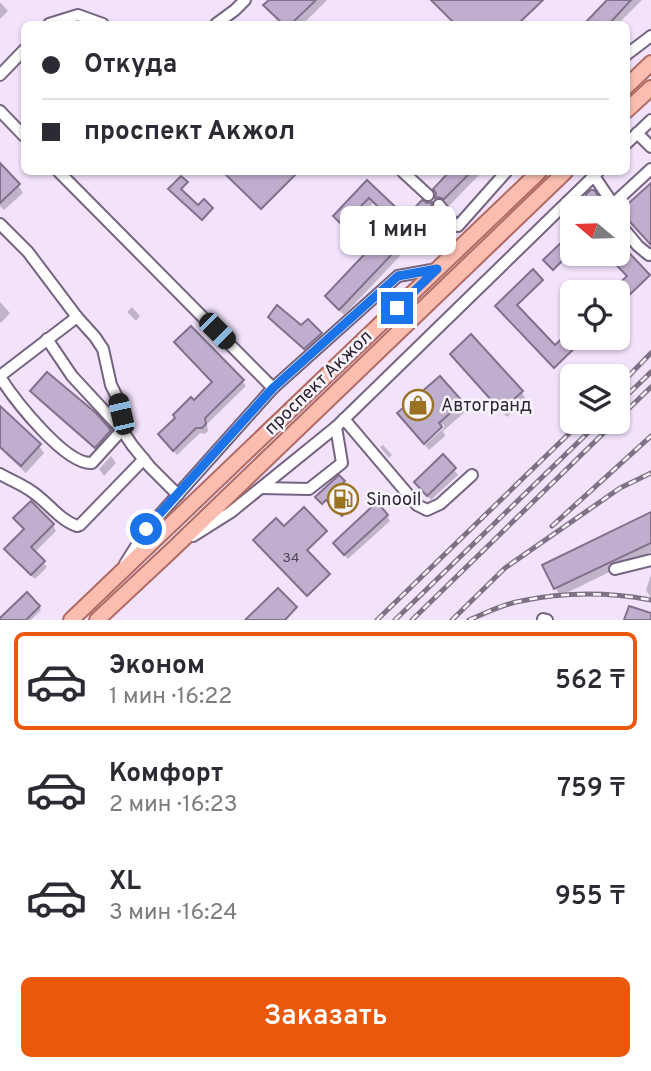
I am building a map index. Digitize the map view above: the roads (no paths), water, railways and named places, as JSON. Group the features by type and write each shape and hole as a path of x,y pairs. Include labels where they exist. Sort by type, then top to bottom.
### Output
{"main road":[{"path":"630,83 651,63"},
{"path":"630,107 651,88"},
{"name":"проспект Акжол","path":"71,620 534,175"},
{"name":"проспект Акжол","path":"97,620 562,175"},
{"path":"470,238 483,251"}],"street":[{"path":"220,21 245,0"},
{"path":"59,21 78,15 95,21"},
{"path":"630,52 651,36"},
{"path":"0,75 21,53"},
{"path":"0,111 21,133"},
{"path":"630,140 651,120"},
{"path":"637,133 651,148"},
{"path":"623,196 651,169"},
{"path":"68,175 273,388"},
{"path":"406,175 428,195"},
{"path":"439,205 458,226 503,175"},
{"path":"173,549 231,512 340,423 595,175"},
{"path":"596,175 607,196"},
{"path":"0,224 28,252 103,349 111,385 118,399 122,429 92,463 88,464 52,440 38,427 9,392 0,376 77,317"},
{"path":"630,236 638,246 651,254"},
{"path":"117,576 146,529 273,388 398,276 437,269"},
{"path":"47,339 72,376 178,495"},
{"path":"340,423 422,508 433,508 472,475"},
{"path":"261,488 309,489 342,463 340,423"},
{"path":"0,474 29,489 67,521 80,526 144,459"},
{"path":"615,569 651,560"}],"railway":[{"path":"630,375 651,353"},
{"path":"630,392 651,372"},
{"path":"630,407 651,387"},
{"path":"377,620 569,434"},
{"path":"395,620 587,434"},
{"path":"412,620 603,434"},
{"path":"552,526 651,436"},
{"path":"452,620 505,568 620,488 651,473"},
{"path":"469,620 508,604 553,596 602,594 651,600"}],"place":[{"name":"Автогранд","path":"418,405"},
{"name":"Sinooil","path":"343,499"}]}
